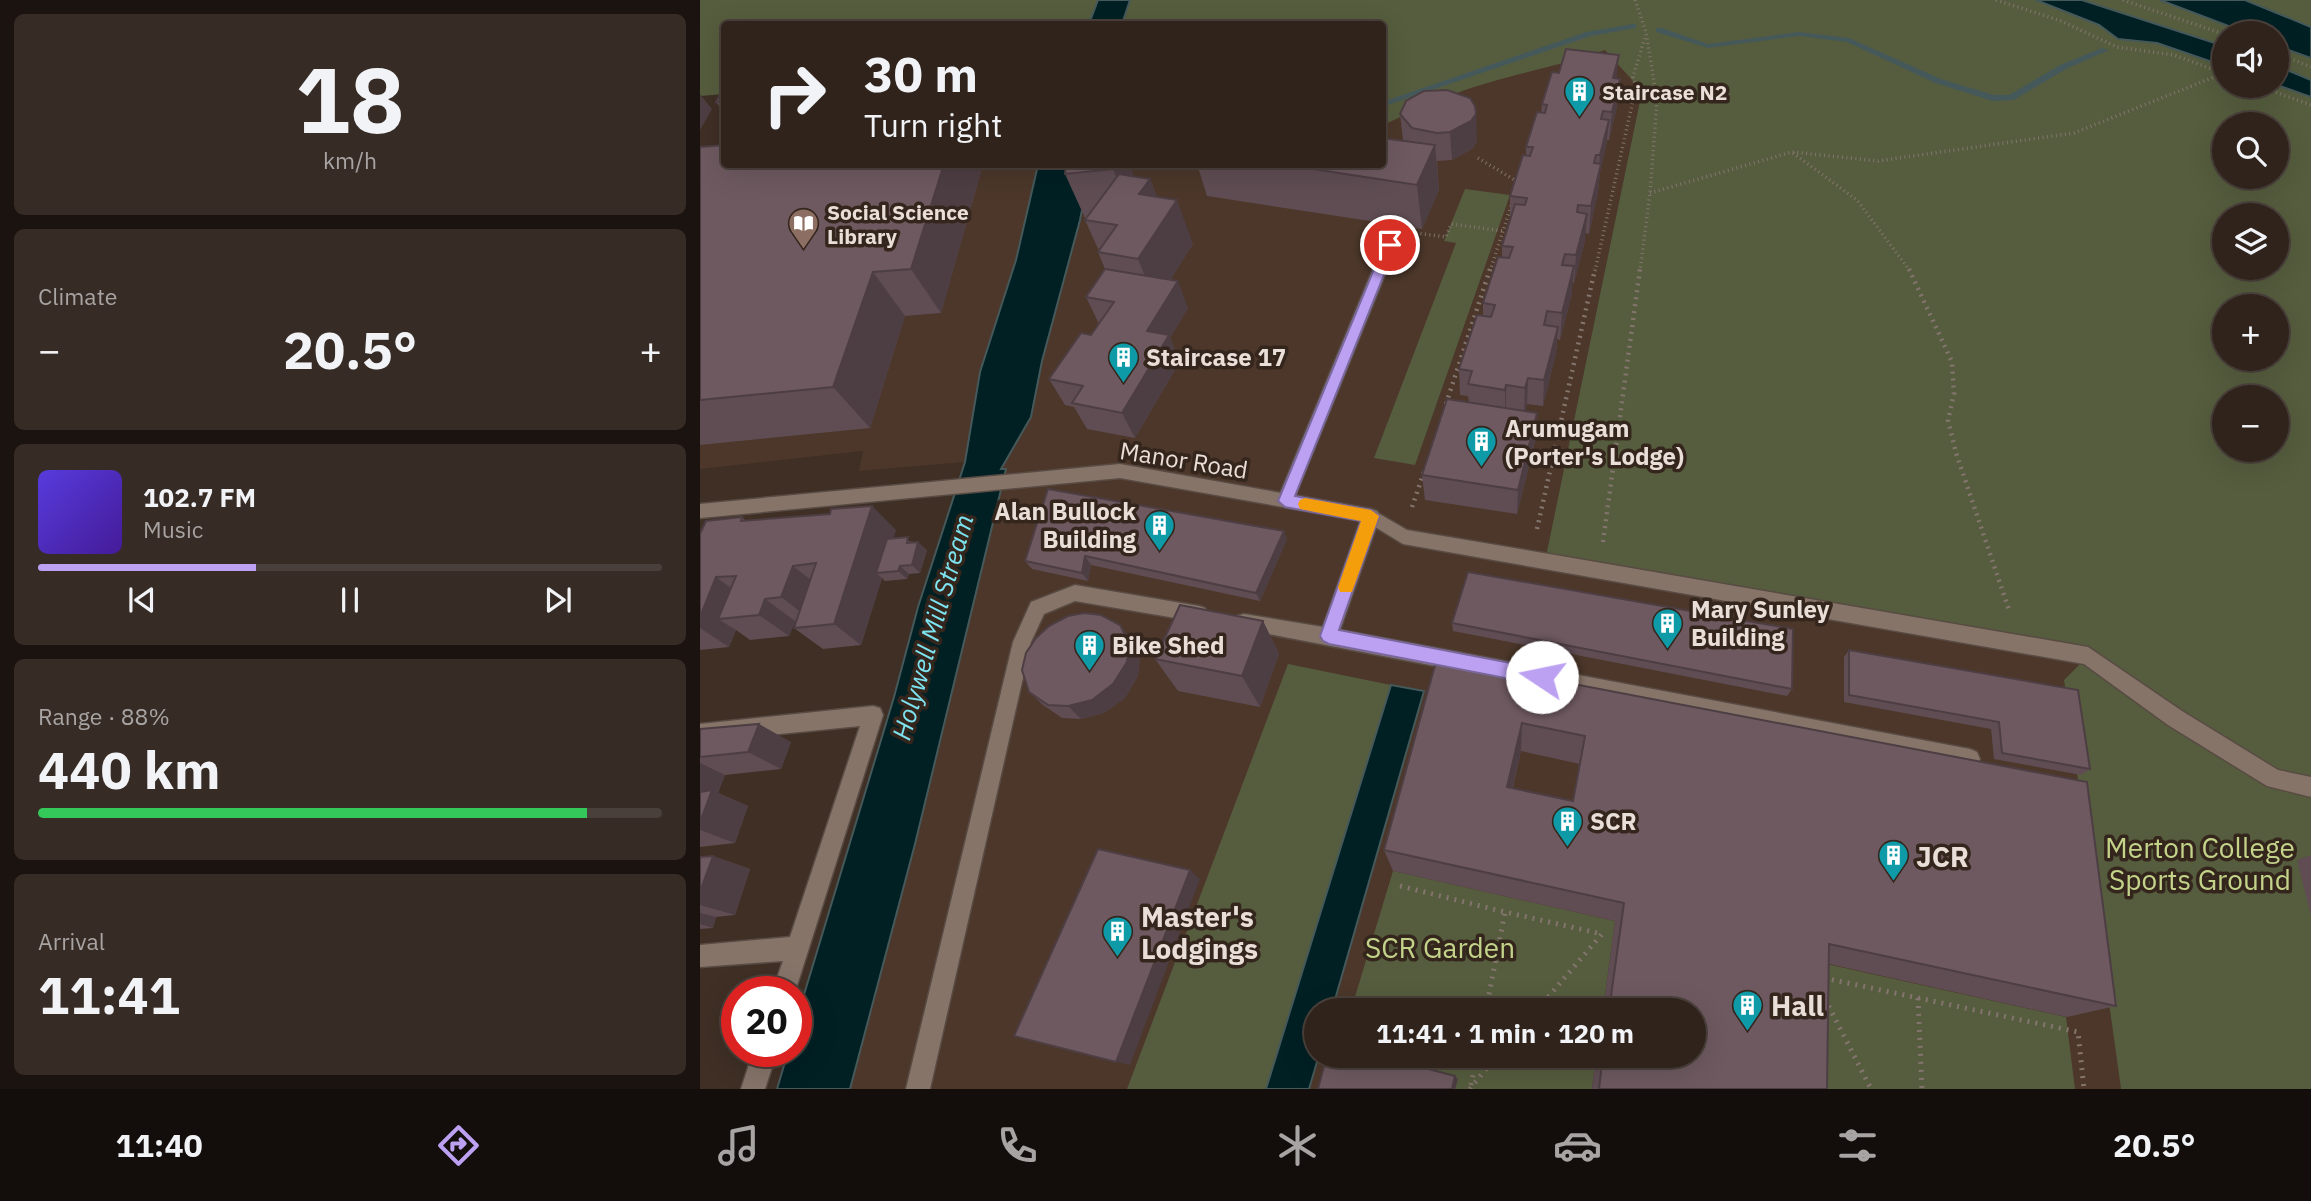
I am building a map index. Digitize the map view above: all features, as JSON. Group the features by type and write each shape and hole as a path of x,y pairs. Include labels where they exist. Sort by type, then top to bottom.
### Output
{"street":[{"path":"1285,501 1390,245"},
{"name":"Manor Road","path":"706,511 1120,471 1371,516 1402,537 2088,656 2175,718 2274,779 2311,787"},
{"path":"702,531 706,511"},
{"path":"1329,636 1371,516"},
{"path":"918,1089 1022,642 1037,608 1075,593 1329,636 1970,759"},
{"path":"700,733 873,715 789,976"},
{"path":"700,956 798,948"},
{"path":"753,1089 760,1067"}],"path":[{"path":"1599,571 1650,193 1657,100 1646,32 1634,0"},
{"path":"1996,0 2061,21 2117,47 2174,55 2212,69"},
{"path":"2123,0 2212,30"},
{"path":"1531,559 1562,409 1636,86 1633,77 1646,32"},
{"path":"2289,57 2311,67"},
{"path":"1650,193 1792,152 1878,161 2074,134 2212,78"},
{"path":"2289,97 2311,105"},
{"path":"1792,152 1857,200 1910,270 1952,362 1954,394 1948,420 1956,453 2020,644"},
{"path":"1478,158 1518,183 1522,171"},
{"path":"1444,410 1514,195"},
{"path":"1390,245 1397,230 1446,237 1451,224 1503,231"},
{"path":"1402,537 1427,461"},
{"path":"1400,886 1602,934 1546,998"},
{"path":"1488,998 1505,912"},
{"path":"1871,1089 1814,976 2078,1032 2084,1089"},
{"path":"1918,998 1922,1089"},
{"path":"1470,1088 1474,1068"},
{"path":"1470,1088 1486,1068"}],"shaded area":[{"path":"1602,32 1642,91 1545,561 2088,656 2064,680 2121,1089 850,1089 955,680 1006,470 1001,469 1031,417 1042,361 1080,220 1090,168 1386,168 1386,105"},
{"path":"917,168 1037,168 1016,260 980,372 965,462 859,471 863,451 700,469 700,184"}],"green space":[{"path":"700,0 1098,0 1090,21 721,21 721,94 700,96"},
{"name":"Merton College Sports Ground","path":"1130,0 2036,0 2099,25 2118,39 2157,43 2212,62 2212,98 2289,98 2289,89 2311,97 2311,1089 2121,1089 2064,680 2087,657 1545,561 1642,91 1605,50 1468,89 1386,124 1386,21 1123,21"},
{"path":"2082,0 2160,0 2215,21 2212,21 2212,42"},
{"path":"2245,0 2311,0 2311,27"},
{"path":"2289,50 2311,58 2311,80 2289,71"},
{"path":"1465,189 1510,195 1415,465 1374,458 1456,243 1444,241"},
{"path":"1288,664 1391,685 1266,1089 1127,1089"},
{"name":"SCR Garden","path":"1393,871 1615,921 1605,998 1355,998"},
{"path":"1804,959 2066,1017 2075,1089 1799,1089"},
{"path":"1415,1068 1594,1068 1592,1089 1455,1089 1457,1079"}],"water":[{"path":"1098,0 1130,0 1123,21 1090,21"},
{"path":"2036,0 2082,0 2212,42 2212,62 2157,43 2118,39 2099,25"},
{"path":"2160,0 2245,0 2311,27 2311,58 2289,50 2289,21 2215,21"},
{"path":"2289,71 2311,80 2311,97 2289,89"},
{"name":"Holywell Mill Stream","path":"1037,168 1090,168 1080,220 1042,361 1031,417 1001,469 1006,469 915,844 850,1089 777,1089 784,1067 812,1067 812,976 810,976 894,697 918,607 965,462 980,372 1016,260"},
{"path":"1391,685 1424,691 1335,998 1304,998 1304,1068 1315,1068 1309,1089 1266,1089"}],"building":[{"path":"1566,49 1619,55 1613,78 1620,79 1612,112 1603,111 1601,119 1609,120 1600,155 1596,155 1594,163 1601,164 1591,206 1578,205 1577,212 1587,214 1576,255 1565,254 1562,265 1574,266 1562,313 1547,311 1544,325 1558,327 1544,380 1528,378 1525,388 1506,385 1505,390 1468,384 1472,371 1459,369 1477,315 1491,317 1495,305 1483,303 1498,257 1509,258 1513,247 1502,246 1515,204 1525,205 1527,198 1510,196 1523,155 1530,156 1533,147 1526,147 1537,112 1545,113 1547,105 1542,104 1552,72 1559,73"},
{"path":"1447,90 1470,98 1476,114 1471,121 1450,132 1437,133 1412,128 1400,114 1406,101 1424,91"},
{"path":"1386,139 1435,145 1417,185 1306,168 1386,168"},
{"path":"721,145 721,168 943,168 911,269 873,272 833,387 700,400 700,147"},
{"path":"1066,168 1113,168 1113,169 1065,174"},
{"path":"1119,174 1150,179 1139,194 1177,200 1138,259 1098,252 1117,225 1085,220"},
{"path":"1105,269 1178,281 1147,331 1169,335 1122,413 1072,403 1083,386 1049,379 1081,333 1091,335 1114,302 1086,297"},
{"name":"Arumugam (Porter's Lodge)","path":"1447,399 1537,413 1518,490 1422,475"},
{"name":"Alan Bullock Building","path":"1048,489 1284,531 1256,593 1085,556 1082,573 1025,561"},
{"path":"872,506 834,624 794,628 816,563 793,566 781,597 765,599 759,615 718,619 736,576 716,577 700,617 700,534 706,521 830,514 831,509"},
{"path":"908,537 907,543 918,542 912,565 900,566 898,571 876,573 887,539"},
{"name":"Mary Sunley Building","path":"1468,572 1793,629 1792,689 1452,623"},
{"path":"1180,605 1263,621 1242,676 1155,659"},
{"name":"Bike Shed","path":"1084,613 1101,615 1120,625 1129,642 1127,662 1113,684 1092,700 1068,706 1048,705 1029,692 1022,670 1026,653 1036,638 1049,626 1068,616"},
{"path":"1849,650 2078,690 2090,769 2002,753 1999,722 1849,695"},
{"path":"1437,658 2087,782 2116,1006 1829,944 1827,1089 1599,1089 1601,1068 1706,1068 1706,998 1611,998 1624,903 1384,850","holes":["1522,723 1585,736 1573,801 1507,787"]},
{"path":"759,724 748,752 700,757 700,729"},
{"path":"712,790 700,822 700,792"},
{"name":"Master's Lodgings","path":"1098,849 1190,870 1116,1062 1014,1036"},
{"path":"713,856 700,892 700,857"},
{"path":"1324,1068 1425,1068 1455,1076 1452,1089 1318,1089"}],"waterway":[{"path":"1386,104 1589,34 1633,26"},
{"path":"1659,30 1708,46 1799,34 1849,40 1938,81 1993,98 2011,98 2063,67 2105,50"}],"slow traffic":[{"path":"1305,504 1371,516 1346,587"}],"place":[{"name":"Staircase N2","path":"1579,119"},
{"name":"Social Science Library","path":"804,251"},
{"name":"Staircase 17","path":"1123,384"},
{"name":"Arumugam (Porter's Lodge)","path":"1482,469"},
{"name":"Alan Bullock Building","path":"1159,552"},
{"name":"Mary Sunley Building","path":"1668,650"},
{"name":"Bike Shed","path":"1089,672"},
{"name":"SCR","path":"1567,848"},
{"name":"JCR","path":"1893,883"},
{"name":"Master's Lodgings","path":"1118,959"},
{"name":"Hall","path":"1748,1032"}],"route":[{"path":"1390,245 1285,501 1371,516 1329,636 1542,677"}]}
